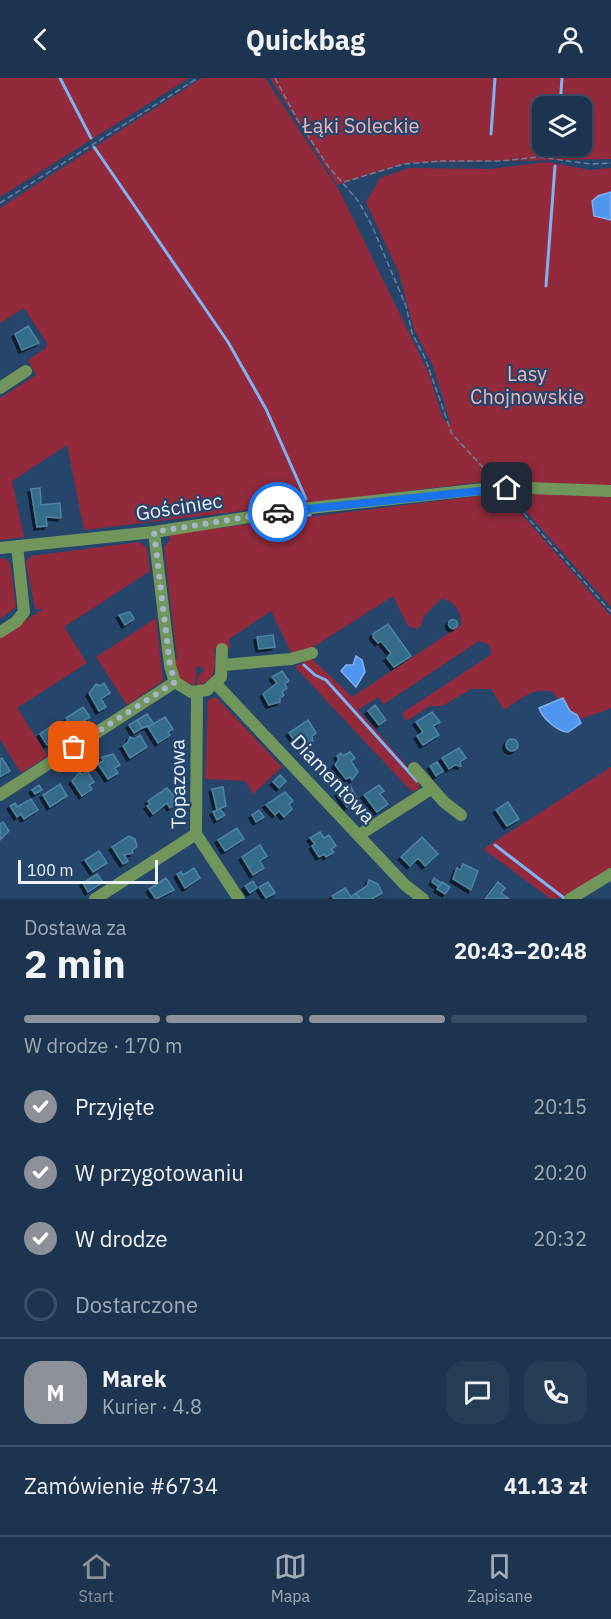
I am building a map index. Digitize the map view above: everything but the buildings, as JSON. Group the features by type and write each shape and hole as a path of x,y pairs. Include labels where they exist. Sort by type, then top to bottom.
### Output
{"street":[{"path":"0,388 26,371"},
{"name":"Gościniec","path":"0,548 154,532 301,509 504,487 611,491"},
{"path":"154,532 170,666 175,682 184,690 197,692 207,690 216,684 221,677 224,665 222,649"},
{"path":"0,632 16,622 24,612 17,546"},
{"path":"224,665 298,657 312,653"},
{"path":"0,795 175,682"},
{"name":"Diamentowa","path":"216,684 416,897"},
{"name":"Topazowa","path":"197,692 196,834 239,899"},
{"path":"414,768 431,789 461,815"},
{"path":"359,835 431,789"},
{"path":"95,899 196,834"},
{"path":"570,899 611,874"}],"path":[{"path":"0,203 198,78"},
{"path":"275,78 302,126 328,165 344,182 372,226 406,306 412,333 425,358 452,434 504,487 611,612"},
{"path":"344,182 404,164 441,161 502,161 538,157 591,164 611,163"}],"green space":[{"path":"0,78 189,78 0,197"},
{"name":"Lasy Chojnowskie","path":"202,78 265,78 340,192 429,374 443,419 451,425 433,366 414,329 399,273 366,202 380,178 409,168 490,169 547,162 590,170 611,168 611,192 598,196 594,216 611,220 611,607 498,480 84,530 67,445 12,481 24,537 0,540 0,398 36,375 28,360 46,348 47,343 24,308 0,323 0,208"},
{"name":"Łąki Soleckie","path":"270,78 611,78 611,159 405,163 337,185"},
{"path":"503,493 611,616 611,708 580,719 570,711 563,698 558,699 553,692 539,691 527,695 504,710 491,689 471,689 442,706 429,706 408,720 405,719 402,713 492,654 489,645 479,641 384,704 378,697 358,710 420,781 418,790 411,791 295,667 311,658 352,697 461,625 457,608 442,598 423,617 421,626 416,629 408,626 393,596 310,649 292,654 271,611 229,639 230,648 214,649 215,667 208,681 196,686 199,675 204,670 200,666 195,669 197,674 194,686 180,679 174,660 177,659 164,547 170,540 169,534"},
{"path":"139,542 147,548 150,571 64,627 87,663 17,708 48,756 21,773 0,739 0,637 43,609 35,609 26,562 31,556"},
{"path":"4,558 10,563 16,607 0,619 0,559"},
{"path":"156,618 163,681 127,705 96,657"},
{"path":"216,697 282,767 253,794 245,781 205,779 208,700"},
{"path":"611,767 611,870 569,897 551,899 483,849"}],"water":[{"path":"611,192 611,220 594,216 592,201 598,196"},
{"path":"356,656 362,660 365,672 356,687 341,671 346,665 353,665"},
{"path":"563,698 570,711 577,715 581,723 568,732 551,724 539,708"}],"waterway":[{"path":"60,78 91,138"},
{"path":"491,134 495,78"},
{"path":"561,96 562,78"},
{"path":"94,147 228,342 266,409 306,499"},
{"path":"546,286 555,166"},
{"path":"282,518 310,515"},
{"path":"304,665 315,675 326,680 417,781"},
{"path":"495,845 564,898"}],"way so far":[{"path":"74,747 175,682 170,666 154,532 278,512"}],"route":[{"path":"278,512 479,489 507,488"}]}
